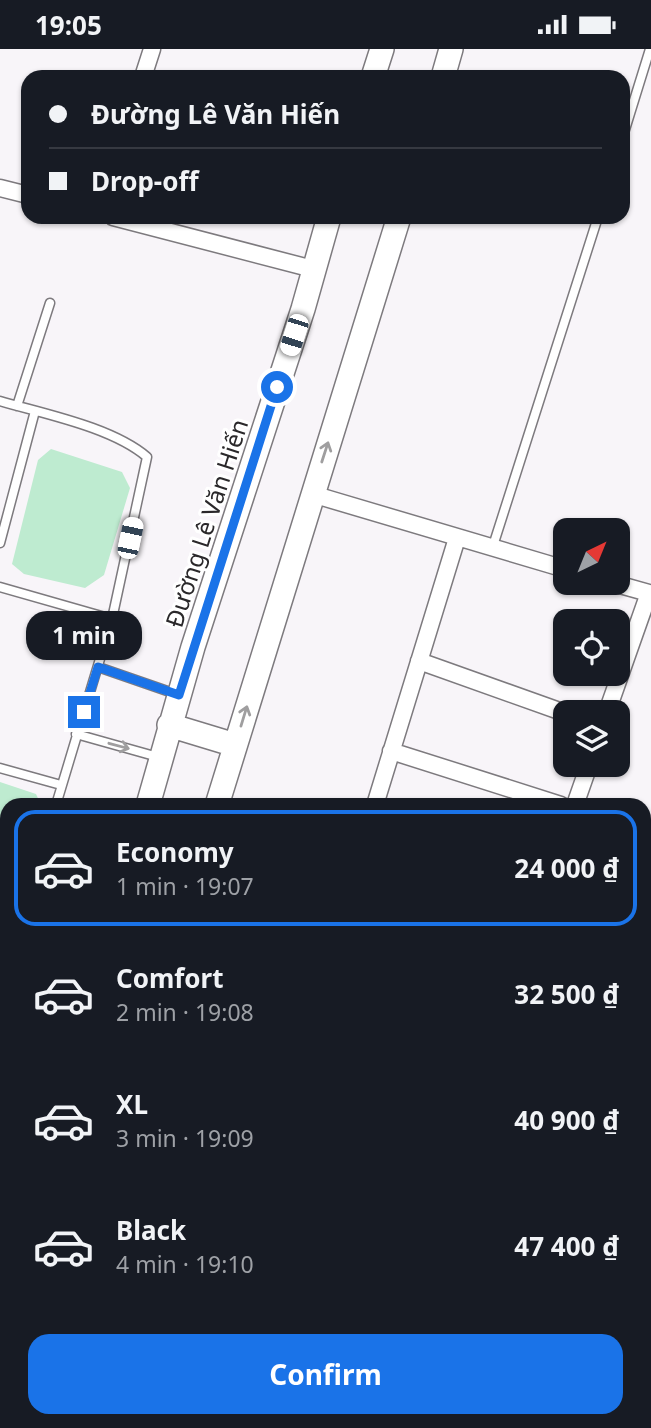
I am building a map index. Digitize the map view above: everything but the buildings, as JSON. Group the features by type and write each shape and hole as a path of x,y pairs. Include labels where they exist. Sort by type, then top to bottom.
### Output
{"main road":[{"path":"375,70 382,49"},
{"path":"445,70 451,49"},
{"name":"Đường Lê Văn Hiến","path":"150,798 169,725 327,224"},
{"path":"219,798 397,224"},
{"path":"169,725 234,745"}],"street":[{"path":"145,70 152,49"},
{"path":"0,188 21,193"},
{"path":"140,224 313,269"},
{"path":"312,494 553,566"},
{"path":"377,798 457,538"},
{"path":"611,700 650,591 630,587"},
{"path":"419,661 553,709"},
{"path":"391,751 539,798"},
{"path":"577,798 585,777"}],"lane":[{"path":"630,113 650,49"},
{"path":"492,549 596,224"},
{"path":"17,406 50,303"},
{"path":"0,401 136,447 147,457 112,619 58,798"},
{"path":"0,543 35,411"},
{"path":"0,587 112,619"},
{"path":"98,667 179,695"},
{"path":"76,734 161,758"},
{"path":"0,768 61,785"}],"green space":[{"path":"51,449 122,472 130,488 104,575 85,588 24,574 12,564 38,460"},
{"path":"0,782 36,794 38,798 0,798"}],"route":[{"path":"84,712 98,667 179,695 277,387"}]}
